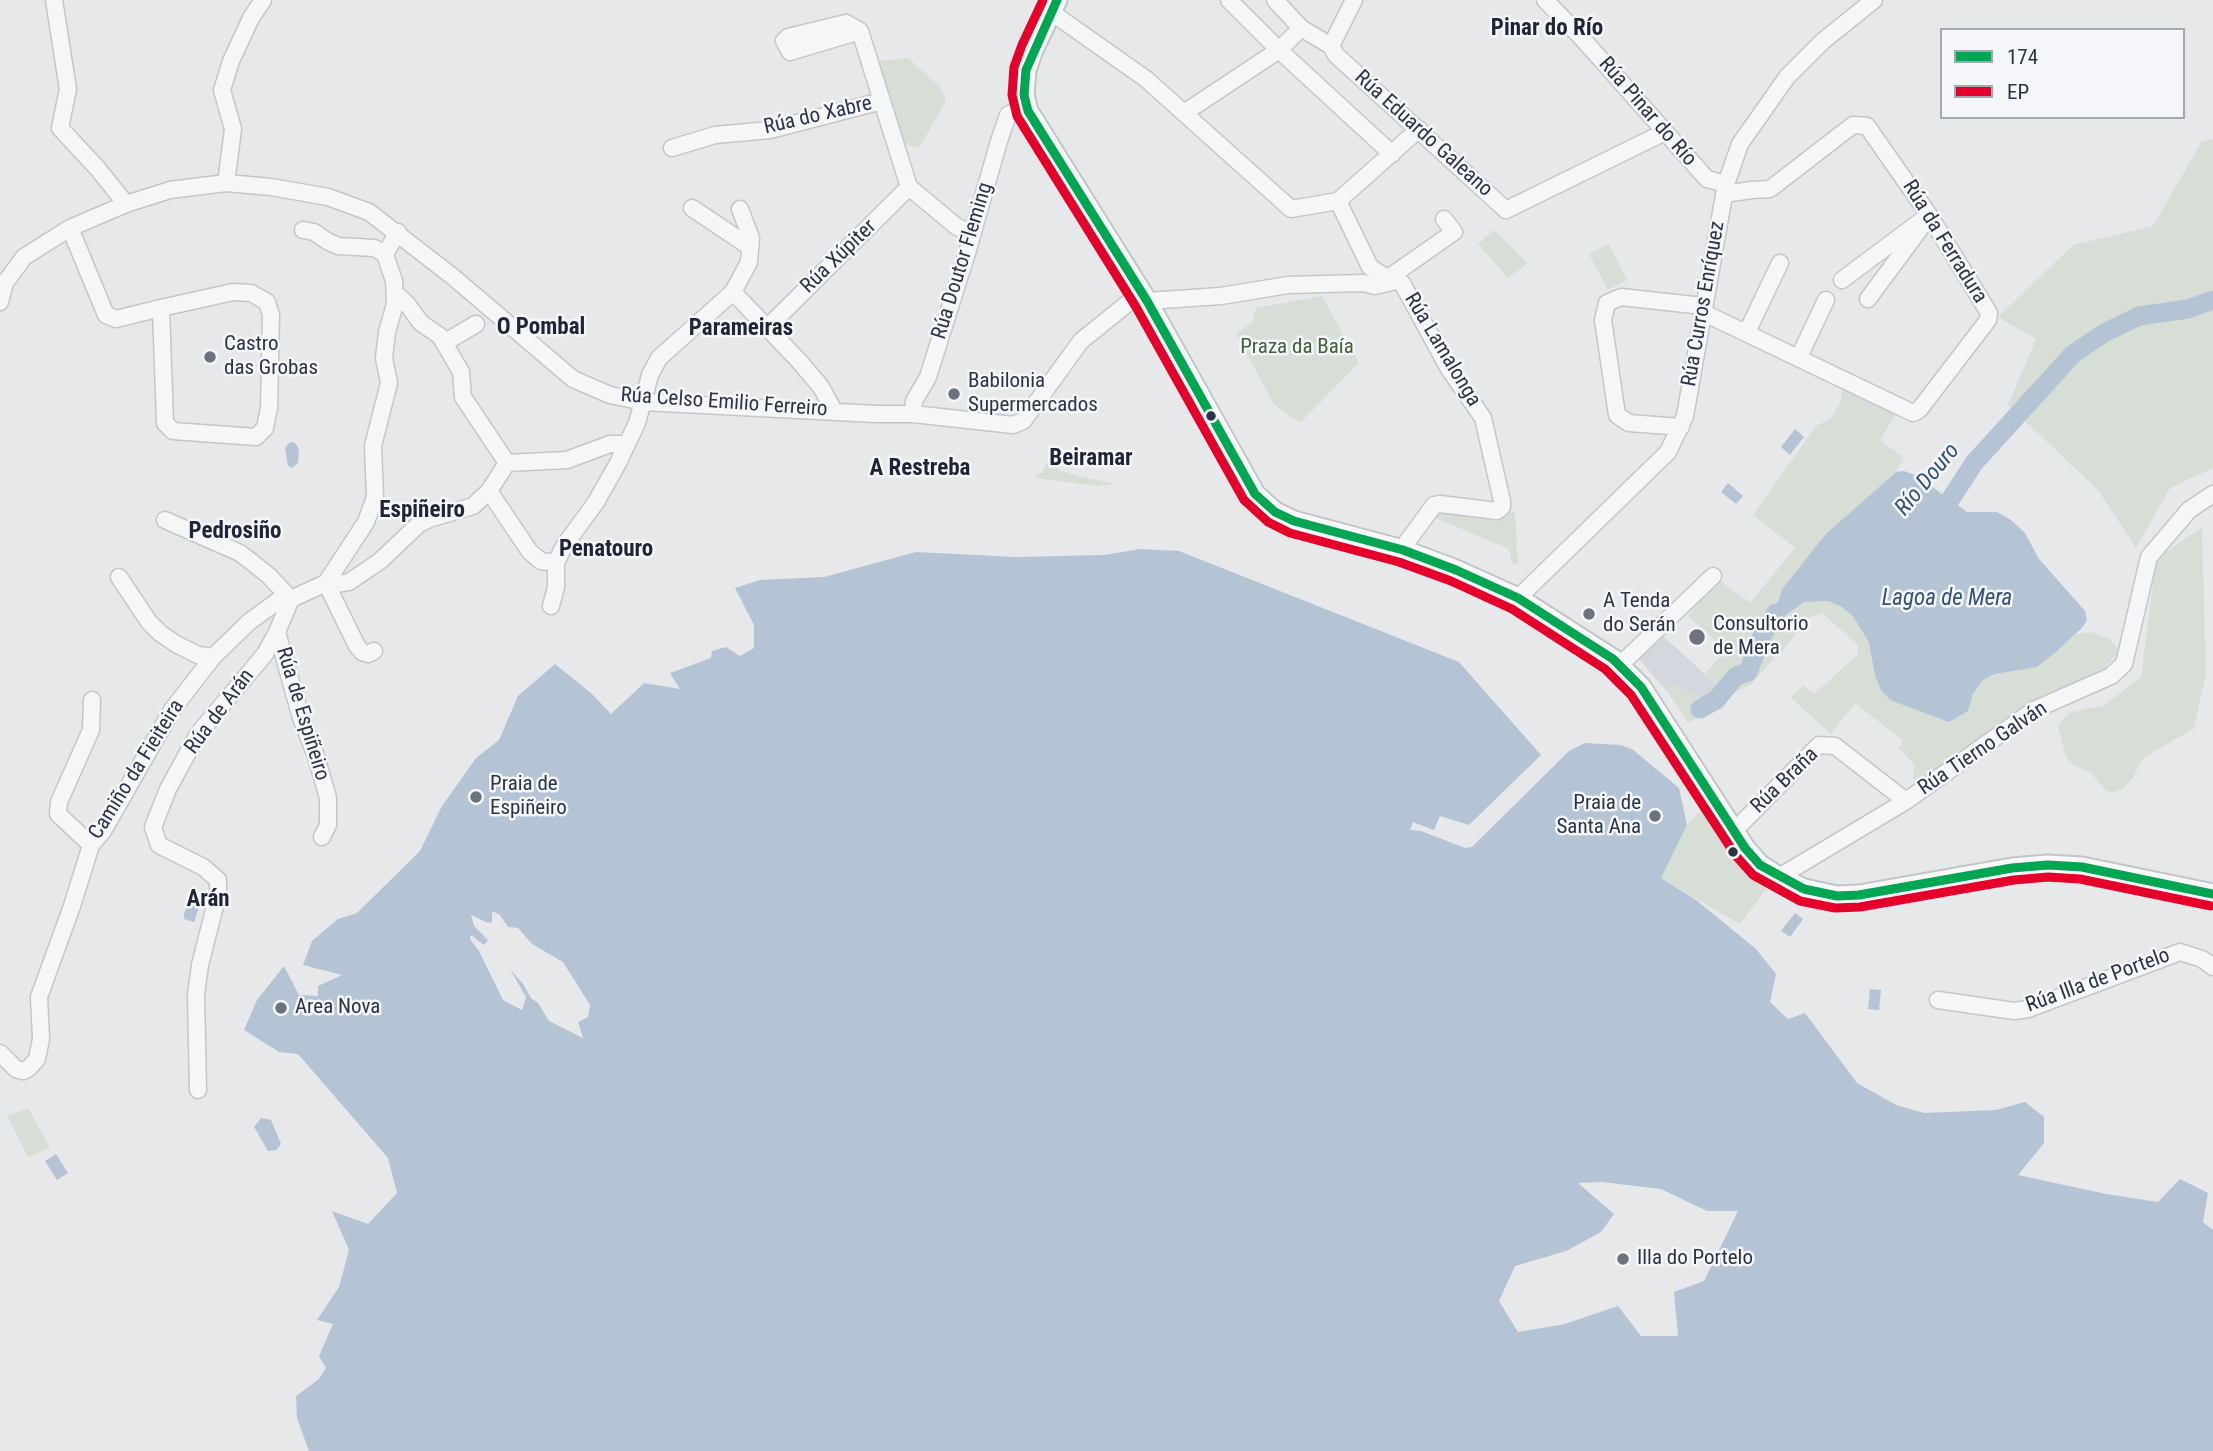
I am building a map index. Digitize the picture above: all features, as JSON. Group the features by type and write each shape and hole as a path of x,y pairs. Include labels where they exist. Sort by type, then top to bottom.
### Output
{"main road":[{"name":"Rúa Doutor Fleming","path":"1022,104 1026,70 1054,6"},
{"path":"1022,104 1147,301 1251,487 1263,503 1284,518 1403,550 1518,598 1620,665 1641,687 1734,831 1760,864 1779,877 1820,894 1859,895 2012,868 2048,865 2082,867 2213,894"}],"street":[{"path":"54,0 68,89 60,128 99,169 126,204"},
{"path":"226,183 233,129 222,90 231,61 262,0"},
{"name":"Rúa Eduardo Galeano","path":"1229,0 1392,154"},
{"name":"Rúa Eduardo Galeano","path":"1275,0 1301,27 1331,46 1344,63 1506,210 1665,132"},
{"path":"1331,46 1354,0"},
{"name":"Rúa Pinar do Río","path":"1545,0 1707,179 1726,185"},
{"name":"Rúa Curros Enríquez","path":"1518,598 1668,452 1685,416 1726,185 1740,144 1787,77 1823,41 1874,0"},
{"path":"1054,6 1146,79 1292,209 1338,201 1419,129"},
{"path":"1184,113 1279,50 1301,27"},
{"path":"860,31 882,101"},
{"name":"Rúa do Xabre","path":"672,148 715,135 770,130 882,101 909,187"},
{"name":"Rúa Doutor Fleming","path":"913,414 914,401 928,377 1003,128 1008,115 1022,104"},
{"name":"Rúa da Ferradura","path":"1681,427 1629,423 1617,415 1602,320 1607,303 1620,297 1702,309 1913,413 1919,410 1988,320 1989,313 1929,215 1867,126 1853,125 1770,189 1752,190 1726,185"},
{"name":"Rúa Celso Emilio Ferreiro","path":"0,302 5,283 24,257 70,228 126,204 170,190 226,183 271,187 328,197 369,212 398,232 573,379 610,395 644,402 913,414 1013,425"},
{"path":"909,187 957,228 972,233"},
{"name":"Rúa Xúpiter","path":"768,327 909,187"},
{"path":"1338,201 1370,267 1385,277 1391,276 1454,232 1444,219"},
{"path":"692,208 750,247"},
{"path":"551,606 556,587 556,563 564,546 596,502 618,463 637,423 650,375 659,358 733,292 750,262 751,238 740,209"},
{"path":"1842,280 1929,215"},
{"path":"1868,299 1929,215"},
{"path":"70,228 106,315 116,319 161,308 233,292 251,293 267,302 271,314 269,408 265,428 256,437 173,431 165,423 161,308"},
{"path":"303,230 314,232 338,246 374,248 385,254 395,293 384,358 389,383 373,446 375,497 366,522 326,583"},
{"path":"385,254 398,232"},
{"path":"1747,332 1780,263"},
{"name":"Rúa Lamalonga","path":"1013,425 1023,421 1081,341 1133,299 1147,301 1221,296 1288,285 1363,283 1375,286 1396,281 1402,283 1449,369 1483,418 1502,507 1497,511 1434,505 1403,550"},
{"path":"733,292 821,387 834,411"},
{"path":"395,293 421,323 440,336 461,372 463,397 507,463"},
{"path":"1799,357 1826,300"},
{"path":"444,343 476,324"},
{"path":"507,463 567,460 610,444 625,444"},
{"path":"165,520 240,553 268,575 291,599 326,583 349,582 380,561 419,524 473,506 489,491 507,463"},
{"path":"489,491 530,552 541,561 556,563"},
{"name":"Rúa Tierno Galván","path":"1779,877 1906,801 2034,710 2111,676 2124,664 2149,556 2189,510 2213,494"},
{"path":"1620,665 1713,576"},
{"path":"119,577 149,622 160,633 198,655 213,657"},
{"path":"326,583 362,652 368,654 374,651"},
{"name":"Rúa de Espiñeiro","path":"291,599 277,632 301,718 328,798 328,825 322,837"},
{"name":"Camiño da Fieiteira","path":"0,1053 16,1069 23,1071 37,1059 40,1050 38,996 72,906 91,845 103,831 172,710 213,657 265,609 279,600 291,599"},
{"name":"Rúa de Arán","path":"198,1090 196,994 200,965 218,894 218,880 203,867 159,845 153,827 169,789 198,734 265,654 277,632"},
{"path":"91,845 58,814 59,802 91,730 92,700"},
{"name":"Rúa Braña","path":"1734,831 1819,745 1835,746 1906,801"},
{"name":"Rúa Illa de Portelo","path":"1938,1000 2014,1011 2041,1004 2180,952 2202,959 2213,967"}],"shaded area":[{"path":"1663,636 1719,687 1702,699 1672,684 1666,690 1639,659"}],"green space":[{"path":"908,58 940,87 946,101 919,148 903,143 876,61"},
{"path":"2213,139 2213,468 2170,488 2136,548 2098,490 2008,405 2036,339 1998,317 2073,245 2153,226 2202,141"},
{"path":"1494,230 1528,263 1508,278 1478,244"},
{"path":"1609,244 1627,280 1608,290 1589,254"},
{"name":"Praza da Baía","path":"1322,296 1359,363 1300,423 1274,404 1236,334 1252,322 1256,308"},
{"path":"1843,385 1898,411 1880,440 1904,458 1896,472 1827,534 1782,589 1778,602 1763,624 1766,635 1775,623 1804,602 1828,601 1843,607 1853,616 1869,644 1875,676 1881,690 1890,699 1949,722 1968,711 1973,694 1983,680 1995,674 2037,667 2076,634 2091,632 2109,639 2119,651 2091,684 1913,789 1914,764 1899,748 1904,741 1855,703 1831,734 1791,698 1803,685 1814,694 1858,654 1858,645 1822,613 1810,617 1750,685 1733,693 1722,709 1688,722 1666,690 1672,683 1702,699 1719,687 1705,674 1726,650 1688,616 1717,579 1750,603 1795,548 1753,515 1816,426 1830,419 1840,404"},
{"path":"1047,462 1059,470 1116,484 1096,486 1036,478 1037,474 1042,473"},
{"path":"1447,505 1515,512 1518,565 1512,564 1509,549 1436,518"},
{"path":"2202,527 2206,673 2194,728 2142,759 2134,776 2124,788 2114,792 2106,791 2090,772 2074,765 2066,757 2058,726 2069,713 2105,705 2141,677 2156,559"},
{"path":"1701,810 1736,859 1752,874 1770,884 1740,924 1661,878 1687,825"},
{"path":"28,1108 50,1148 28,1157 7,1116"}],"water":[{"path":"1795,429 1804,437 1790,455 1781,447"},
{"path":"290,442 295,443 299,449 298,463 292,468 288,466 285,448"},
{"name":"Lagoa de Mera","path":"1904,471 1917,476 1967,512 1997,512 2011,520 2025,533 2039,559 2085,611 2087,620 2082,628 2037,667 1995,674 1983,680 1973,694 1968,711 1949,722 1890,700 1881,690 1875,676 1869,643 1853,616 1842,607 1828,601 1804,602 1775,623 1765,635 1761,633 1782,589 1826,534 1896,472"},
{"path":"1728,483 1743,496 1736,504 1721,492"},
{"path":"1140,549 1179,551 1459,662 1541,755 1469,825 1440,816 1434,830 1413,822 1410,830 1421,831 1465,848 1472,847 1569,751 1585,743 1620,745 1632,749 1679,788 1687,825 1661,878 1696,900 1756,949 1776,974 1770,1002 1788,1019 1805,1013 1857,1083 1896,1105 1924,1113 1996,1110 2025,1102 2044,1117 2044,1143 2018,1175 2158,1202 2180,1179 2208,1193 2203,1222 2213,1230 2213,1451 309,1451 297,1418 296,1396 319,1379 326,1368 319,1356 333,1324 317,1320 339,1287 349,1250 332,1211 368,1224 397,1193 388,1158 298,1054 279,1052 244,1030 257,1000 284,966 299,995 318,996 318,986 342,975 303,965 312,941 338,919 357,913 420,851 442,806 476,758 499,740 518,696 555,664 592,694 611,714 644,683 680,689 670,673 711,658 712,651 726,647 740,656 754,648 754,625 735,588 760,580 824,577 916,552 1016,557 1104,555","holes":["492,911 500,915 508,927 518,928 532,944 563,962 590,1005 588,1017 578,1022 583,1038 549,1021 510,969 526,997 522,1010 503,1000 479,951 470,939 471,935 484,945 488,940 474,926 471,915 488,923 492,922","1602,1182 1661,1189 1707,1211 1738,1211 1704,1281 1674,1292 1678,1336 1641,1336 1618,1306 1565,1324 1518,1332 1499,1301 1515,1266 1566,1251 1601,1232 1614,1214 1578,1183"]},
{"path":"189,903 197,904 199,908 194,922 184,919"},
{"path":"1795,913 1803,919 1790,937 1781,931"},
{"path":"1870,989 1881,990 1879,1010 1868,1009"},
{"path":"261,1118 271,1120 281,1144 276,1150 268,1151 254,1127"},
{"path":"56,1154 68,1173 57,1180 45,1161"}],"waterway":[{"name":"Río Douro","path":"1932,519 1950,500 1974,463 2073,354 2104,333 2139,316 2188,309 2213,300"},
{"name":"Río Douro","path":"1700,709 1717,699 1736,676 1748,672 1763,634 1776,613"}],"transit line":[{"name":"EP","path":"1043,0 1014,67 1012,95 1017,116 1136,307 1244,500 1268,522 1290,533 1399,562 1451,581 1512,609 1605,669 1631,695 1736,856 1753,875 1800,901 1835,908 1860,907 2014,880 2048,877 2080,879 2211,906"},
{"name":"174","path":"1057,0 1026,70 1024,95 1028,111 1147,301 1255,494 1275,512 1294,521 1403,550 1456,570 1518,598 1613,659 1641,687 1745,848 1760,865 1804,889 1837,896 1859,895 2012,868 2048,865 2082,867 2213,894"}],"place":[{"name":"Castro das Grobas","path":"210,357"},
{"name":"Babilonia Supermercados","path":"954,394"},
{"name":"A Tenda do Serán","path":"1589,614"},
{"name":"Consultorio de Mera","path":"1697,637"},
{"name":"Praia de Espiñeiro","path":"476,797"},
{"name":"Praia de Santa Ana","path":"1655,816"},
{"name":"Area Nova","path":"281,1008"},
{"name":"Illa do Portelo","path":"1623,1259"}],"district":[{"name":"Pinar do Río","path":"1547,29"},
{"name":"O Pombal","path":"541,328"},
{"name":"Parameiras","path":"741,329"},
{"name":"Beiramar","path":"1091,459"},
{"name":"A Restreba","path":"920,469"},
{"name":"Espiñeiro","path":"422,511"},
{"name":"Pedrosiño","path":"235,532"},
{"name":"Penatouro","path":"606,550"},
{"name":"Arán","path":"208,900"}]}
